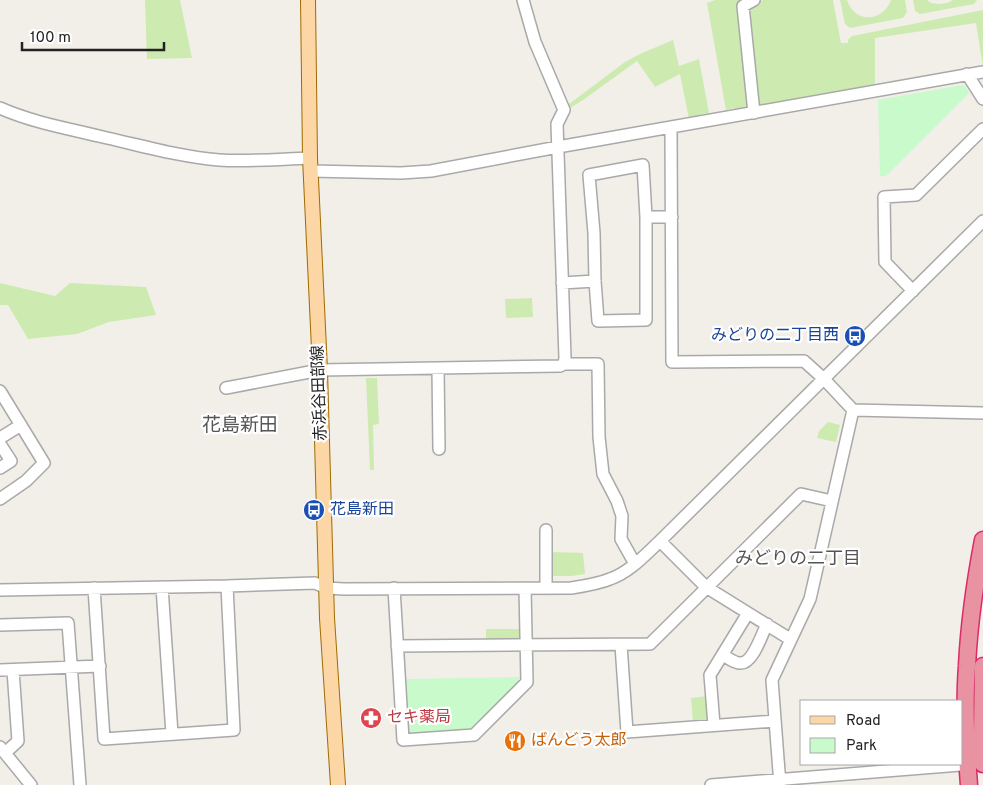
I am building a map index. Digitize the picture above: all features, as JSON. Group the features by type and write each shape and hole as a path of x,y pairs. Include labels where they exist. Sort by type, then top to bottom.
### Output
{"highway":[{"path":"979,764 966,707 971,621 983,540"},
{"path":"969,785 979,764 982,735 983,666"}],"main road":[{"name":"赤浜谷田部線","path":"308,0 311,164 320,370 326,588 338,785"}],"street":[{"path":"523,0 535,42 564,110 557,124 564,364"},
{"path":"754,0 743,6 754,113"},
{"path":"1,109 30,119 178,154 205,158 311,164 401,174 431,171 983,72"},
{"path":"967,74 983,99"},
{"path":"671,128 672,362 804,361 853,410 983,413"},
{"path":"913,291 885,262 884,197 916,195 983,129"},
{"path":"643,164 646,217 646,320 598,321 595,281 594,233 589,174 643,164"},
{"path":"646,217 672,217"},
{"path":"0,590 315,583 326,588 344,590 394,588 571,588 611,579 635,564 660,541 983,221"},
{"path":"562,283 595,281"},
{"path":"226,388 320,370 598,364 599,437 603,474 617,501 622,516 621,539 635,564"},
{"path":"438,368 439,449"},
{"path":"0,391 44,463 26,481 0,499"},
{"path":"780,782 772,680 810,599 814,574 853,410"},
{"path":"0,438 21,425"},
{"path":"0,444 11,461 0,468"},
{"path":"397,646 650,644 801,494 832,501"},
{"path":"546,530 546,588"},
{"path":"660,541 706,587 790,639"},
{"path":"162,586 172,734"},
{"path":"94,588 104,739 234,730 227,586"},
{"path":"394,588 402,740 474,735 527,682 525,588"},
{"path":"714,725 710,675 748,613"},
{"path":"0,625 68,623 80,785"},
{"path":"722,655 738,663 741,669 752,656 767,624"},
{"path":"621,644 627,732 775,721"},
{"path":"0,670 100,666"},
{"path":"13,670 18,741 2,750 31,785"},
{"path":"710,785 780,782 979,764"}],"green space":[{"path":"145,0 180,0 192,58 147,59"},
{"path":"715,0 747,0 749,107 737,112 734,108 726,110 707,3"},
{"path":"763,0 833,0 841,43 848,43 852,36 983,10 983,67 976,23 875,38 875,87 760,107 757,104 748,10"},
{"path":"840,0 847,0 851,8 862,16 876,16 882,13 891,0 905,0 907,12 903,18 850,28 845,24"},
{"path":"913,0 927,0 931,3 939,4 953,0 977,0 974,4 920,14 915,11"},
{"path":"673,40 679,66 699,59 709,113 701,114 698,118 689,119 680,74 655,87 637,61 570,108 569,104 625,62"},
{"path":"965,86 969,93 886,176 880,176 878,100"},
{"path":"0,283 55,296 70,283 146,287 156,315 109,322 77,334 28,339 8,305 0,305"},
{"path":"532,298 533,317 506,318 505,299"},
{"path":"366,378 377,378 379,424 373,425 374,470 370,470"},
{"path":"828,422 840,425 836,442 817,438 819,431"},
{"path":"554,552 583,553 585,574 553,576"},
{"path":"486,629 522,629 522,638 518,642 486,642"},
{"path":"522,677 522,680 473,729 411,734 407,731 404,679"},
{"path":"707,696 709,718 706,722 693,723 691,698"}],"place":[{"name":"みどりの二丁目西","path":"855,336"},
{"name":"花島新田","path":"314,510"},
{"name":"セキ薬局","path":"371,718"},
{"name":"ばんどう太郎","path":"515,741"}],"district":[{"name":"花島新田","path":"240,426"},
{"name":"みどりの二丁目","path":"798,559"}]}
